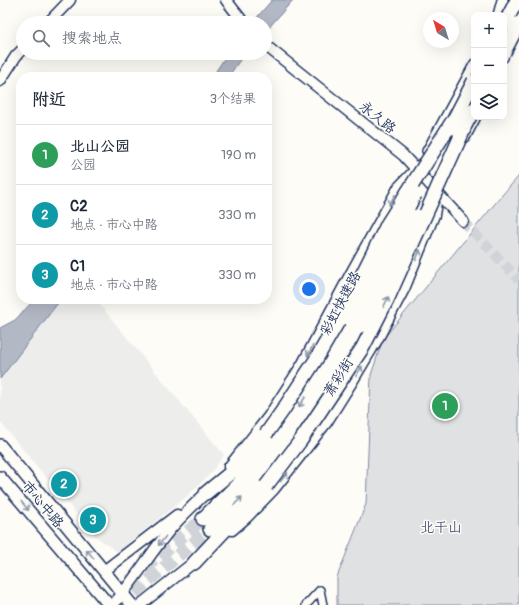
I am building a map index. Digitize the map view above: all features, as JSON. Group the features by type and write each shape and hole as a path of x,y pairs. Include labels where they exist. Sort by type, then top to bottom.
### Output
{"highway":[{"path":"507,19 517,0"},
{"path":"506,48 519,23"},
{"name":"彩虹快速路","path":"206,524 249,490 308,414 343,359 355,323 452,122 472,84"},
{"name":"彩虹快速路","path":"355,323 409,231 471,114"},
{"path":"206,493 234,470 266,434 283,410 315,361 343,313 388,223 452,122"},
{"path":"194,563 266,486 301,440 363,347 387,300 464,129"}],"main road":[{"path":"55,16 70,0"},
{"path":"226,0 239,16"},
{"name":"永久路","path":"272,52 403,155 463,221"},
{"path":"0,81 16,56"},
{"path":"112,605 123,594 174,525 222,477 269,416 302,365 399,187 416,170 442,134 471,80"},
{"name":"萧彩街","path":"140,605 194,563 247,517 274,489 326,423 377,340 404,289 434,215 439,181 471,114"},
{"name":"市心中路","path":"0,445 132,605"},
{"name":"市心中路","path":"0,477 109,605"},
{"path":"104,571 206,493"}],"street":[{"path":"498,12 503,0"},
{"path":"503,0 507,37 506,48"},
{"path":"416,170 471,69"},
{"path":"438,193 476,120"},
{"path":"306,605 320,590 323,605"}],"shaded area":[{"path":"272,0 293,0 272,24 272,16 258,16"},
{"path":"223,60 240,60 232,72 215,72"},
{"path":"30,304 57,304 0,379 0,328 15,320"},
{"path":"51,304 99,304 224,455 211,473 185,498 117,552 94,535 0,422 0,370"}],"green space":[{"name":"北干山","path":"519,176 519,605 337,605 337,577 366,504 371,375 383,339"}],"tunnel":[{"path":"463,221 519,280"},
{"path":"101,605 203,519"},
{"path":"120,605 210,529"}],"place":[{"name":"北山公园","path":"445,406"},
{"name":"C2","path":"64,484"},
{"name":"C1","path":"93,520"}]}
